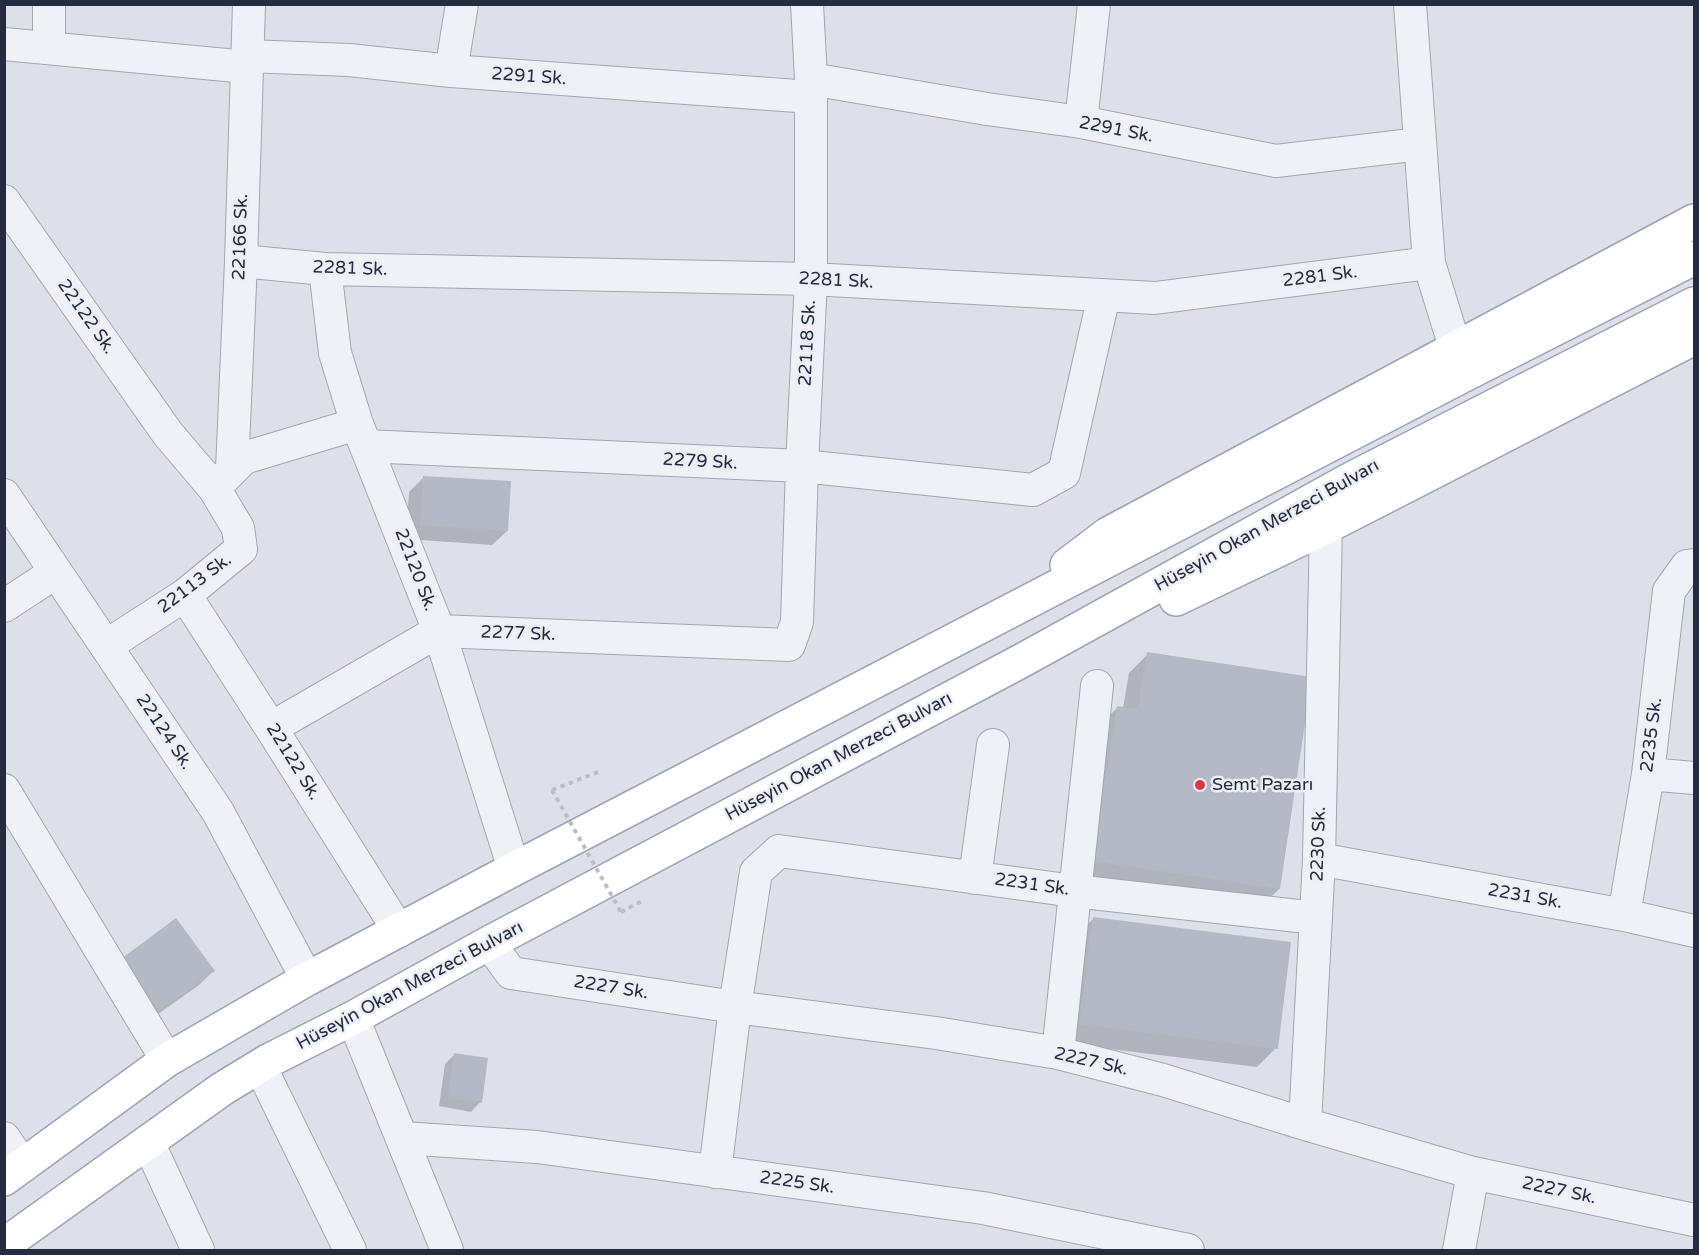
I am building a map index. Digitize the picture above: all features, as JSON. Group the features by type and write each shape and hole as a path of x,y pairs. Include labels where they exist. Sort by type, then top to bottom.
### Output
{"main road":[{"path":"1002,616 1108,534 1695,221"},
{"path":"14,1172 167,1060 307,979 1460,377 1695,258"},
{"name":"Hüseyin Okan Merzeci Bulvarı","path":"4,1245 222,1089 260,1066 1021,661 1353,478 1695,304"},
{"path":"1021,661 1147,613 1326,527 1695,338"}],"street":[{"path":"49,4 49,48"},
{"name":"22166 Sk.","path":"223,479 241,261 249,4"},
{"path":"451,71 462,4"},
{"name":"22118 Sk.","path":"789,645 797,622 802,466 812,279 811,88 807,4"},
{"path":"1081,122 1094,4"},
{"path":"1410,4 1429,263 1455,347"},
{"name":"2291 Sk.","path":"4,44 248,62 349,60 451,71 811,88 1081,122 1276,161 1420,144"},
{"name":"22122 Sk.","path":"4,201 168,434 223,479"},
{"name":"2281 Sk.","path":"241,261 325,269 812,279 1155,298 1429,263"},
{"name":"22120 Sk.","path":"325,269 335,353 362,435 438,631 514,869"},
{"name":"2279 Sk.","path":"362,435 802,466 1033,490 1064,472 1104,295"},
{"path":"223,479 244,458 362,435"},
{"name":"22113 Sk.","path":"106,646 185,595 241,549 238,528 223,479"},
{"name":"22124 Sk.","path":"4,495 218,812 307,979"},
{"name":"2230 Sk.","path":"1305,1124 1319,859 1326,527"},
{"name":"2235 Sk.","path":"1624,915 1648,774 1669,591 1687,566 1695,565"},
{"path":"4,606 56,572"},
{"name":"22122 Sk.","path":"185,595 272,728 399,931"},
{"path":"272,728 438,631"},
{"name":"2277 Sk.","path":"438,631 789,645"},
{"path":"1058,1053 1097,686"},
{"path":"975,878 993,745"},
{"path":"1648,774 1695,778"},
{"path":"4,789 167,1060"},
{"name":"2231 Sk.","path":"735,1007 756,872 779,851 1074,891 1316,918"},
{"name":"2231 Sk.","path":"1319,859 1624,915 1695,931"},
{"name":"2227 Sk.","path":"489,943 511,973 1058,1053 1163,1080 1473,1173 1695,1220"},
{"path":"715,1172 735,1007"},
{"path":"353,1018 447,1251"},
{"path":"260,1066 350,1251"},
{"path":"4,1138 14,1172"},
{"name":"2225 Sk.","path":"403,1138 537,1147 982,1208 1173,1249"},
{"path":"148,1142 198,1251"},
{"path":"1459,1251 1473,1173"}],"path":[{"path":"601,771 552,790 621,912"}],"building":[{"path":"423,476 511,481 508,531 420,525"},
{"name":"Semt Pazarı","path":"1147,652 1312,677 1280,889 1093,861 1117,706 1138,709"},
{"path":"1093,917 1291,942 1278,1049 1079,1024"},
{"path":"176,918 215,971 159,1011 121,959"},
{"path":"454,1053 488,1058 482,1103 448,1097"}],"place":[{"name":"Semt Pazarı","path":"1200,785"}]}
